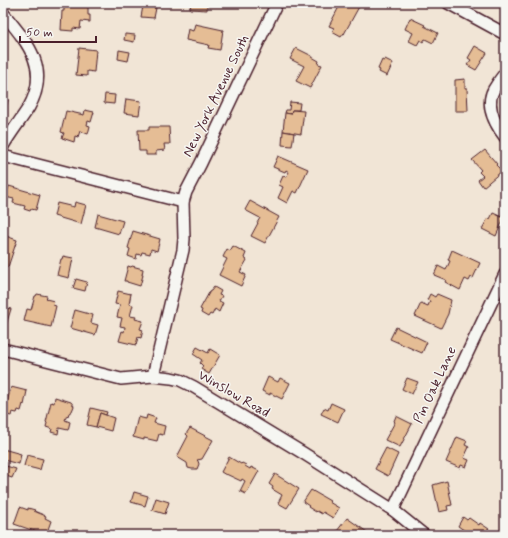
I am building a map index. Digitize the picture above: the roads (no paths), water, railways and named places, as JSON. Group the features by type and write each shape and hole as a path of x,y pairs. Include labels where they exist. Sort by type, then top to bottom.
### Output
{"street":[{"name":"New York Avenue South","path":"152,376 183,250 183,202 186,192 277,3"},
{"path":"448,3 505,34"},
{"path":"3,13 28,44 38,70 38,82 29,108 3,146"},
{"path":"505,73 493,90 490,104 493,117 505,137"},
{"path":"3,156 183,202"},
{"name":"Pin Oak Lane","path":"393,510 505,274"},
{"name":"Winslow Road","path":"3,349 121,379 152,376 180,380 303,453 393,510 424,535"}]}
